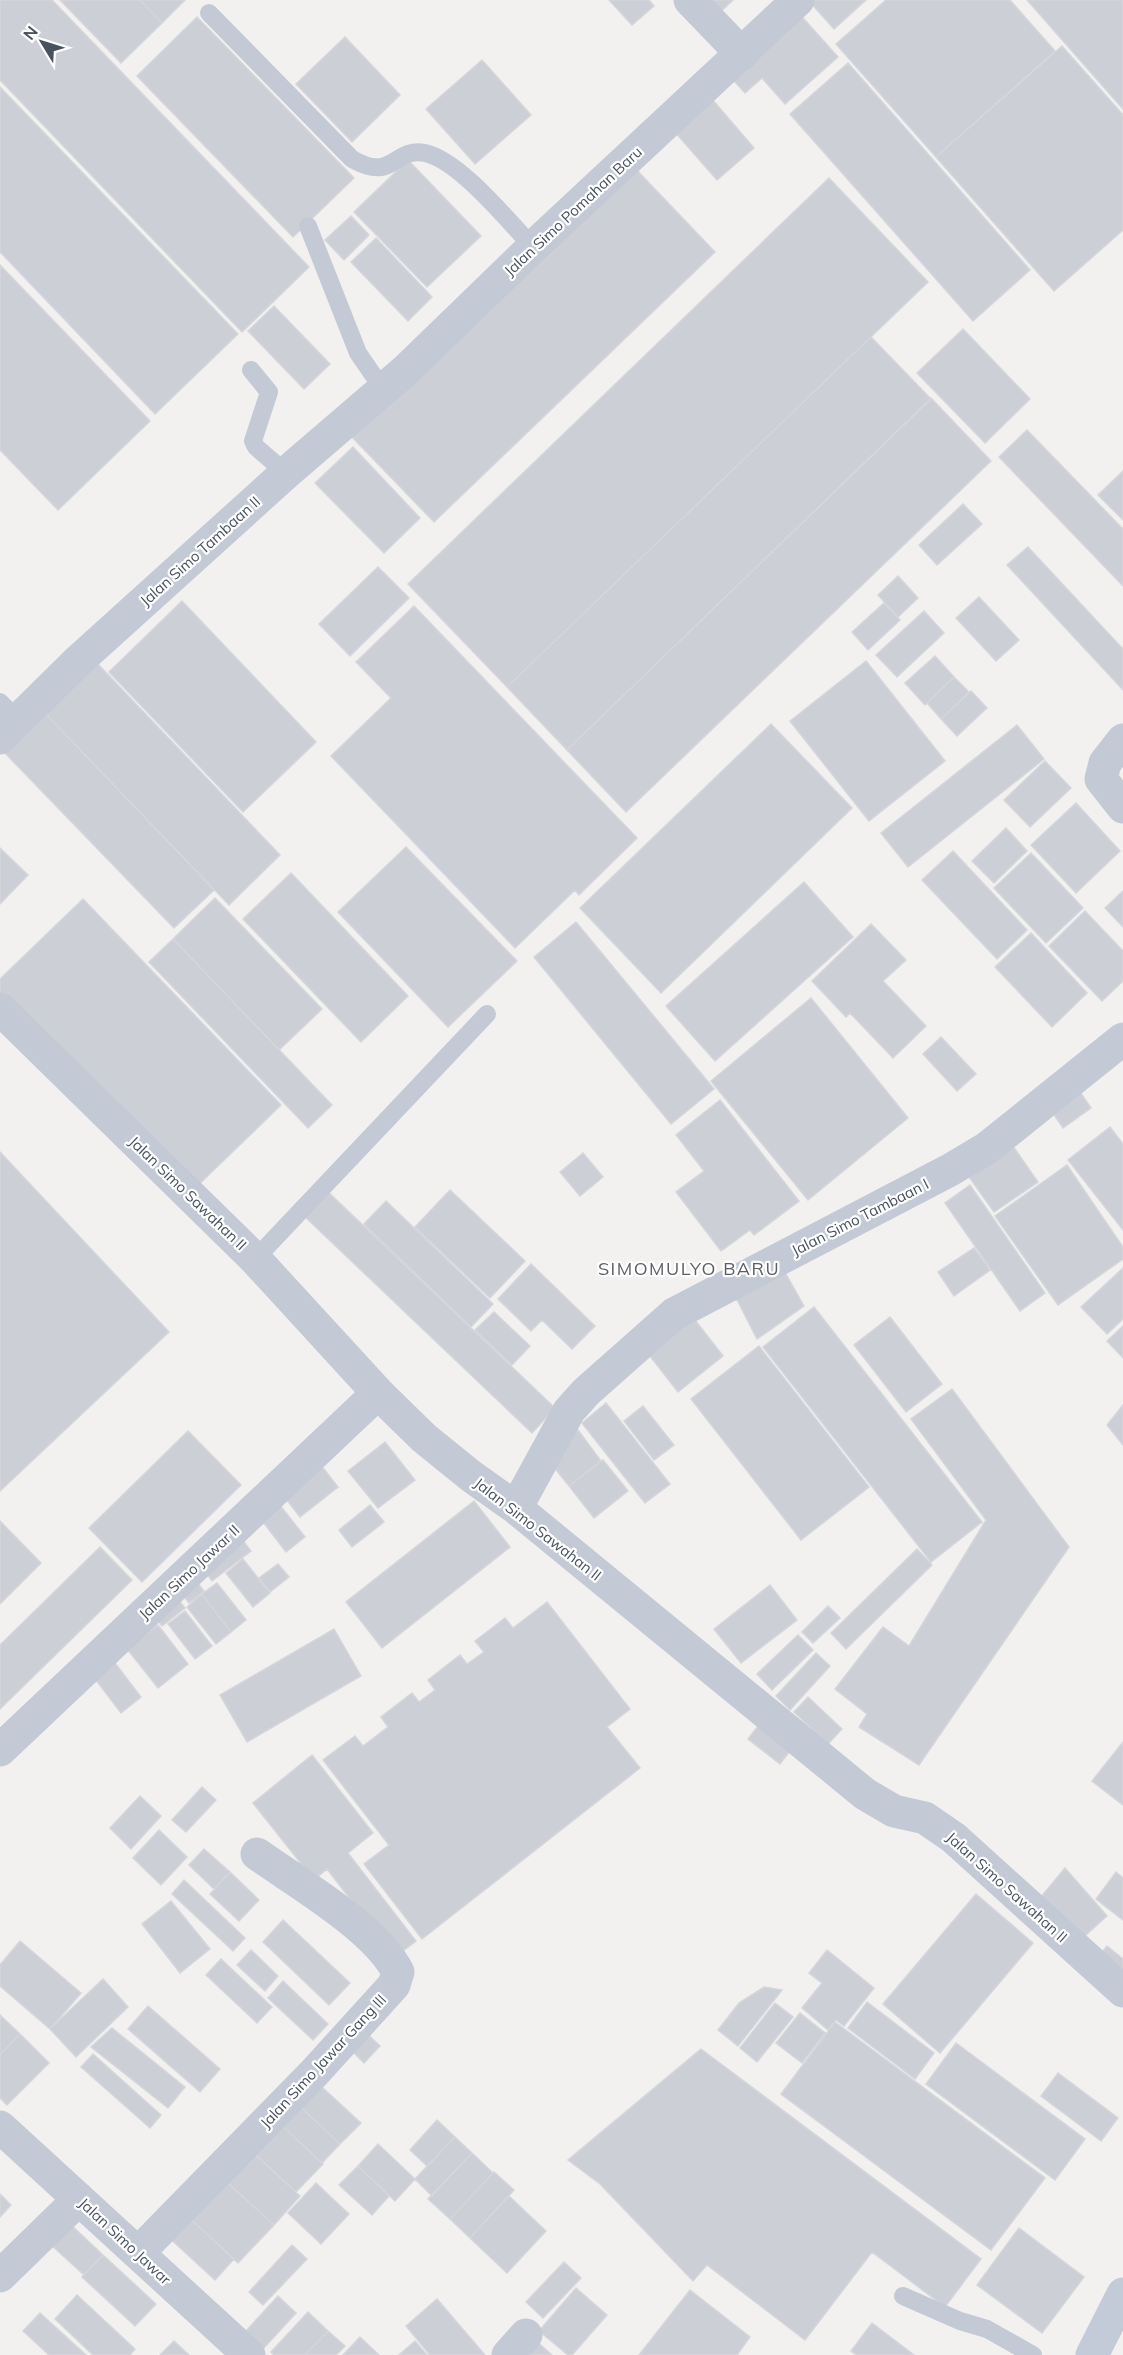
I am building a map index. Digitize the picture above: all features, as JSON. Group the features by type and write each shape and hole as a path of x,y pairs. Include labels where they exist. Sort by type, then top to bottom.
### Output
{"main road":[{"path":"1092,2355 1123,2294"}],"street":[{"path":"690,0 742,54"},
{"name":"Jalan Simo Pomahan Baru","path":"394,379 798,0"},
{"name":"Jalan Simo Tambaan II","path":"6,720 77,662 286,473 394,379"},
{"path":"1123,740 1105,762 1101,779 1123,807"},
{"name":"Jalan Simo Sawahan II","path":"0,1009 255,1259 378,1393 424,1438 516,1508 865,1794 894,1811 925,1818 954,1838 1123,1991"},
{"name":"Jalan Simo Tambaan I","path":"516,1508 569,1411 586,1392 674,1314 950,1170 987,1148 1123,1039"},
{"name":"Jalan Simo Jawar II","path":"0,1750 378,1393"},
{"name":"Jalan Simo Jawar Gang III","path":"138,2253 315,2072 394,1985 398,1972 393,1962 367,1934 257,1854"},
{"name":"Jalan Simo Jawar","path":"0,2127 249,2355"},
{"path":"0,2276 79,2199"}],"lane":[{"path":"209,13 352,159 367,168 382,169 410,153 425,153 446,161 478,189 533,247"},
{"path":"308,226 358,353 394,379"},
{"path":"251,370 269,392 253,441 256,447 286,473"},
{"path":"255,1259 487,1014"},
{"path":"903,2296 960,2322 987,2329 1033,2355"}],"building":[{"path":"0,0 52,0 309,267 242,332 0,80"},
{"path":"60,0 140,0 162,23 121,63"},
{"path":"140,0 185,0 162,23"},
{"path":"609,0 649,0 654,6 632,25"},
{"path":"696,0 733,0 714,18"},
{"path":"808,0 866,0 834,29"},
{"path":"886,0 1010,0 1055,51 936,157 836,44"},
{"path":"1027,0 1123,0 1123,109"},
{"path":"795,9 838,57 785,104 762,78 745,93 724,70"},
{"path":"197,17 354,178 293,237 137,76"},
{"path":"345,37 400,95 352,142 296,84"},
{"path":"1062,46 1123,115 1123,230 1054,291 936,157"},
{"path":"482,60 531,115 475,164 426,109"},
{"path":"848,63 1030,270 973,321 790,114"},
{"path":"0,87 238,334 155,414 0,252"},
{"path":"711,98 754,148 717,180 674,131"},
{"path":"408,160 481,236 427,287 354,212"},
{"path":"630,163 715,252 434,522 349,434"},
{"path":"829,178 928,282 507,687 408,584"},
{"path":"351,216 369,235 344,260 325,240"},
{"path":"376,238 432,297 408,321 351,262"},
{"path":"0,265 150,421 58,510 0,450"},
{"path":"274,306 330,364 304,389 248,331"},
{"path":"963,329 1030,399 985,443 917,373"},
{"path":"871,337 931,399 567,750 507,687"},
{"path":"931,398 991,461 626,812 567,750"},
{"path":"1027,430 1123,529 1123,586 999,457"},
{"path":"353,447 420,518 384,553 315,483"},
{"path":"1123,471 1123,520 1098,495"},
{"path":"963,504 982,524 937,565 919,545"},
{"path":"1028,547 1123,649 1123,690 1007,565"},
{"path":"378,567 409,598 350,656 319,624"},
{"path":"898,576 918,598 898,617 878,595"},
{"path":"979,597 1019,640 996,661 956,618"},
{"path":"182,601 316,742 243,812 109,672"},
{"path":"884,603 900,620 868,650 852,632"},
{"path":"414,606 637,838 579,895 575,890 515,948 331,756 391,698 356,662"},
{"path":"924,611 944,633 897,677 876,655"},
{"path":"935,656 954,677 925,705 905,683"},
{"path":"95,661 280,855 229,905 43,711"},
{"path":"866,661 945,761 869,821 790,721"},
{"path":"954,677 969,692 941,719 927,703"},
{"path":"971,691 987,708 957,736 941,719"},
{"path":"43,711 214,890 174,928 2,750"},
{"path":"771,724 852,808 661,993 580,908"},
{"path":"1017,725 1044,759 908,867 881,833"},
{"path":"1045,761 1071,788 1030,827 1004,800"},
{"path":"1076,803 1120,851 1076,893 1031,845"},
{"path":"1006,828 1027,851 994,883 972,861"},
{"path":"406,847 517,961 448,1027 338,912"},
{"path":"0,848 28,875 0,904"},
{"path":"953,851 1027,930 997,959 922,880"},
{"path":"1031,853 1083,908 1046,943 994,888"},
{"path":"291,873 408,996 361,1042 243,919"},
{"path":"804,882 853,937 715,1061 666,1006"},
{"path":"1123,891 1123,927 1105,908"},
{"path":"215,898 322,1009 279,1050 173,939"},
{"path":"83,899 281,1105 190,1193 0,995 0,979"},
{"path":"1085,911 1123,951 1123,981 1102,1001 1049,946"},
{"path":"576,922 714,1089 671,1124 534,957"},
{"path":"871,924 906,960 883,981 926,1026 893,1058 850,1013 846,1017 812,981"},
{"path":"1031,933 1087,993 1052,1027 995,967"},
{"path":"173,939 332,1105 308,1128 149,962"},
{"path":"811,998 908,1118 808,1200 711,1081"},
{"path":"941,1037 976,1074 957,1091 923,1054"},
{"path":"1078,1089 1091,1108 1063,1128 1050,1109"},
{"path":"720,1100 799,1201 754,1235 750,1230 721,1251 676,1192 704,1171 676,1135"},
{"path":"1110,1127 1123,1144 1123,1230 1068,1160"},
{"path":"1008,1139 1038,1182 994,1212 964,1170"},
{"path":"0,1152 169,1332 0,1491"},
{"path":"583,1153 603,1177 580,1196 560,1172"},
{"path":"1067,1165 1123,1247 1123,1259 1058,1305 995,1216"},
{"path":"970,1185 1045,1293 1020,1311 945,1203"},
{"path":"326,1190 555,1408 532,1433 303,1215"},
{"path":"450,1190 525,1261 490,1298 415,1227"},
{"path":"386,1201 493,1304 471,1327 364,1224"},
{"path":"974,1248 990,1270 954,1296 938,1272"},
{"path":"531,1264 595,1326 572,1349 542,1320 531,1331 498,1299"},
{"path":"1123,1268 1123,1319 1107,1334 1081,1307"},
{"path":"786,1274 804,1306 757,1339 733,1292"},
{"path":"814,1307 982,1522 931,1562 763,1347"},
{"path":"688,1311 723,1356 678,1392 642,1346"},
{"path":"494,1312 530,1346 512,1365 475,1330"},
{"path":"890,1317 942,1384 906,1412 854,1345"},
{"path":"1123,1326 1123,1358 1107,1341"},
{"path":"759,1346 869,1487 801,1540 691,1399"},
{"path":"952,1389 1069,1547 919,1765 859,1727 867,1714 835,1689 883,1627 909,1646 986,1520 911,1419"},
{"path":"606,1403 670,1484 645,1503 582,1423"},
{"path":"1123,1405 1123,1445 1107,1425"},
{"path":"643,1406 674,1445 654,1460 624,1421"},
{"path":"578,1430 601,1461 569,1486 545,1456"},
{"path":"188,1431 241,1485 142,1582 89,1528"},
{"path":"385,1442 415,1480 378,1508 348,1471"},
{"path":"317,1460 338,1487 300,1517 279,1490"},
{"path":"603,1460 628,1491 594,1518 569,1486"},
{"path":"474,1501 510,1547 382,1648 346,1602"},
{"path":"279,1504 305,1537 286,1552 260,1518"},
{"path":"370,1505 384,1522 352,1547 339,1530"},
{"path":"0,1521 41,1563 0,1604"},
{"path":"238,1534 251,1551 212,1581 200,1564"},
{"path":"100,1547 132,1580 0,1709 0,1645"},
{"path":"917,1549 932,1565 846,1649 831,1633"},
{"path":"243,1559 270,1593 253,1607 226,1573"},
{"path":"278,1564 289,1577 270,1592 259,1578"},
{"path":"191,1574 204,1591 189,1603 176,1586"},
{"path":"217,1583 246,1620 231,1632 202,1594"},
{"path":"770,1585 797,1620 741,1663 714,1629"},
{"path":"172,1591 185,1608 162,1626 149,1609"},
{"path":"202,1594 231,1632 216,1644 187,1607"},
{"path":"547,1602 630,1709 607,1727 640,1768 422,1939 364,1864 389,1845 323,1760 355,1736 363,1746 388,1727 381,1717 412,1693 419,1702 435,1690 428,1680 460,1655 467,1664 484,1652 475,1641 505,1618 513,1628"},
{"path":"828,1606 840,1618 813,1643 802,1632"},
{"path":"185,1611 212,1646 195,1659 168,1624"},
{"path":"158,1625 188,1664 158,1688 127,1649"},
{"path":"334,1629 361,1676 247,1742 220,1695"},
{"path":"798,1635 813,1650 772,1690 757,1674"},
{"path":"816,1653 830,1666 790,1710 776,1696"},
{"path":"109,1655 141,1697 121,1713 89,1671"},
{"path":"808,1697 842,1729 828,1744 794,1712"},
{"path":"764,1718 796,1743 780,1764 748,1739"},
{"path":"1123,1742 1123,1805 1092,1781"},
{"path":"312,1755 373,1833 348,1853 416,1941 395,1957 327,1869 314,1880 253,1803"},
{"path":"202,1787 216,1800 186,1832 172,1820"},
{"path":"140,1796 161,1816 131,1849 110,1828"},
{"path":"159,1830 187,1857 161,1885 133,1858"},
{"path":"204,1849 230,1872 214,1889 189,1865"},
{"path":"1065,1868 1107,1916 1075,1945 1036,1903"},
{"path":"230,1872 259,1900 239,1921 210,1894"},
{"path":"1116,1872 1123,1878 1123,1920 1096,1899"},
{"path":"184,1880 245,1938 233,1951 172,1894"},
{"path":"976,1894 1033,1943 940,2053 883,2004"},
{"path":"171,1901 210,1949 180,1973 142,1924"},
{"path":"283,1920 350,1983 329,2005 263,1942"},
{"path":"20,1941 81,1993 50,2029 0,1986 0,1965"},
{"path":"1107,1946 1123,1959 1123,1984 1094,1962"},
{"path":"251,1950 278,1976 265,1991 237,1965"},
{"path":"827,1950 874,1988 844,2026 836,2020 828,2030 802,2008 822,1983 809,1973"},
{"path":"221,1959 272,2007 257,2023 206,1975"},
{"path":"103,1979 128,2007 76,2057 50,2029"},
{"path":"283,1981 328,2024 313,2040 268,1998"},
{"path":"764,1987 782,1990 738,2046 718,2030 739,2003"},
{"path":"867,2002 934,2053 915,2079 848,2028"},
{"path":"775,2003 793,2017 757,2062 740,2048"},
{"path":"148,2006 220,2069 200,2092 128,2029"},
{"path":"800,2013 825,2033 802,2063 776,2043"},
{"path":"0,2015 20,2034 0,2055"},
{"path":"835,2022 1045,2178 991,2250 781,2094"},
{"path":"360,2027 380,2046 364,2063 345,2044"},
{"path":"112,2028 185,2087 168,2108 91,2047"},
{"path":"20,2034 49,2063 7,2105 0,2098 0,2055"},
{"path":"956,2043 1085,2139 1055,2180 926,2084"},
{"path":"701,2049 981,2259 945,2307 872,2252 805,2340 707,2265 693,2281 600,2184 568,2160"},
{"path":"93,2054 161,2115 150,2128 81,2067"},
{"path":"1058,2073 1118,2118 1101,2141 1041,2096"},
{"path":"311,2077 361,2123 340,2144 291,2098"},
{"path":"291,2098 340,2144 322,2163 273,2117"},
{"path":"273,2117 323,2164 296,2192 246,2146"},
{"path":"437,2120 455,2137 427,2166 410,2150"},
{"path":"455,2137 472,2153 432,2196 415,2179"},
{"path":"378,2144 415,2179 395,2201 358,2166"},
{"path":"246,2146 300,2196 274,2225 219,2175"},
{"path":"472,2153 493,2173 450,2219 428,2199"},
{"path":"358,2166 389,2196 372,2215 339,2185"},
{"path":"494,2172 514,2190 470,2238 450,2219"},
{"path":"219,2175 274,2225 238,2263 184,2213"},
{"path":"316,2183 349,2214 321,2244 288,2213"},
{"path":"0,2194 11,2205 0,2217"},
{"path":"509,2196 546,2231 507,2273 470,2238"},
{"path":"184,2213 234,2259 215,2280 164,2233"},
{"path":"69,2223 103,2255 84,2275 49,2243"},
{"path":"1019,2228 1084,2277 1042,2333 977,2285"},
{"path":"292,2245 307,2259 263,2305 249,2292"},
{"path":"103,2255 156,2304 135,2326 82,2277"},
{"path":"564,2262 581,2278 543,2318 526,2302"},
{"path":"576,2288 607,2315 572,2355 568,2355 539,2331"},
{"path":"690,2290 750,2337 737,2355 639,2355"},
{"path":"77,2295 135,2349 130,2355 93,2355 55,2319"},
{"path":"278,2296 296,2313 263,2349 245,2332"},
{"path":"437,2299 485,2355 430,2355 406,2326"},
{"path":"308,2312 328,2331 305,2355 274,2355 271,2352"},
{"path":"40,2313 86,2355 49,2355 23,2331"},
{"path":"872,2323 914,2355 857,2355 851,2351"},
{"path":"328,2331 345,2346 336,2355 305,2355"},
{"path":"360,2337 379,2355 343,2355"},
{"path":"535,2340 552,2355 521,2355"},
{"path":"174,2341 189,2355 160,2355"},
{"path":"415,2341 427,2355 399,2355"}],"district":[{"name":"SIMOMULYO BARU","path":"689,1268"}]}
